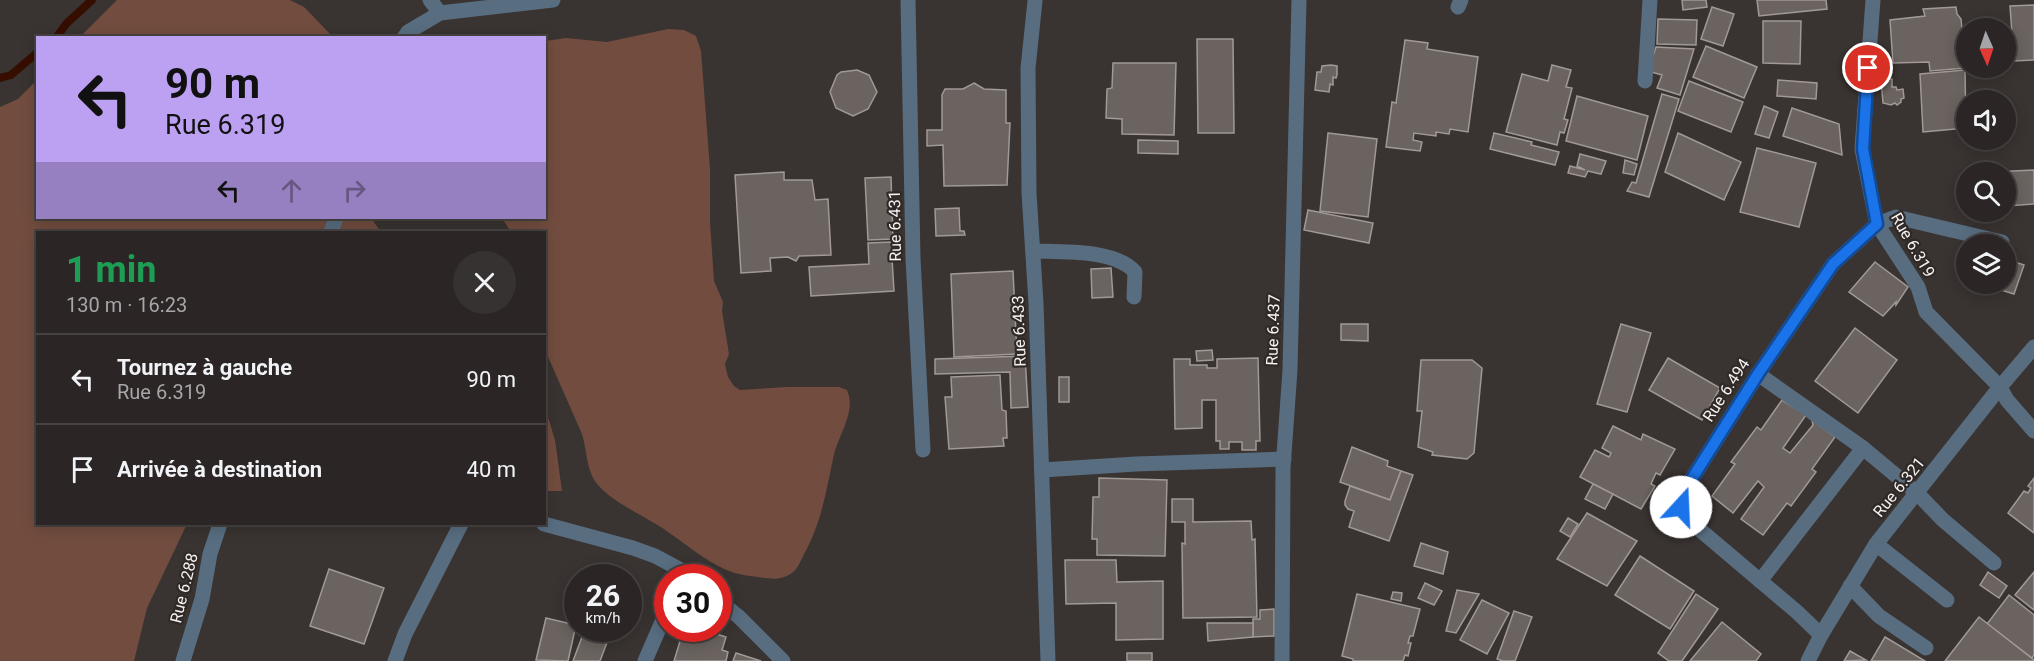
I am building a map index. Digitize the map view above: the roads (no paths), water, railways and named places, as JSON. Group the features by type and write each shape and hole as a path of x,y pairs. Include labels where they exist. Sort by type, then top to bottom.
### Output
{"street":[{"path":"430,0 440,13"},
{"path":"405,36 408,32 440,13 553,0"},
{"name":"Rue 6.431","path":"908,0 913,258 923,450"},
{"name":"Rue 6.433","path":"1033,0 1028,68 1029,193 1048,661"},
{"name":"Rue 6.437","path":"1282,661 1284,459 1290,370 1299,0"},
{"path":"1645,81 1650,0"},
{"name":"Rue 6.319","path":"1873,0 1863,149 1877,224 1918,287 1926,312 2000,387 2007,400 2034,431"},
{"path":"1877,224 1896,217 1968,234"},
{"name":"Rue 6.494","path":"1821,635 1686,518 1681,507 1681,496 1758,374 1833,264 1877,224"},
{"path":"1033,251 1106,256 1127,263 1135,272 1134,297"},
{"name":"Rue 6.321","path":"1808,661 1821,635 1876,544 2034,347"},
{"path":"1758,374 1863,448 1917,493 1942,520 1994,563"},
{"path":"1760,581 1863,448"},
{"path":"1042,470 1284,459"},
{"name":"Rue 6.288","path":"186,660 202,599 210,554 220,525"},
{"path":"395,661 405,634 460,525"},
{"path":"546,525 633,548 655,556 668,564"},
{"path":"1876,544 1947,600"},
{"path":"1850,586 1879,616 1926,648"},
{"path":"732,611 783,661"},
{"path":"645,661 654,640"}],"waterway":[{"path":"57,36 66,24 92,0"},
{"path":"0,78 11,75 36,54"}]}
